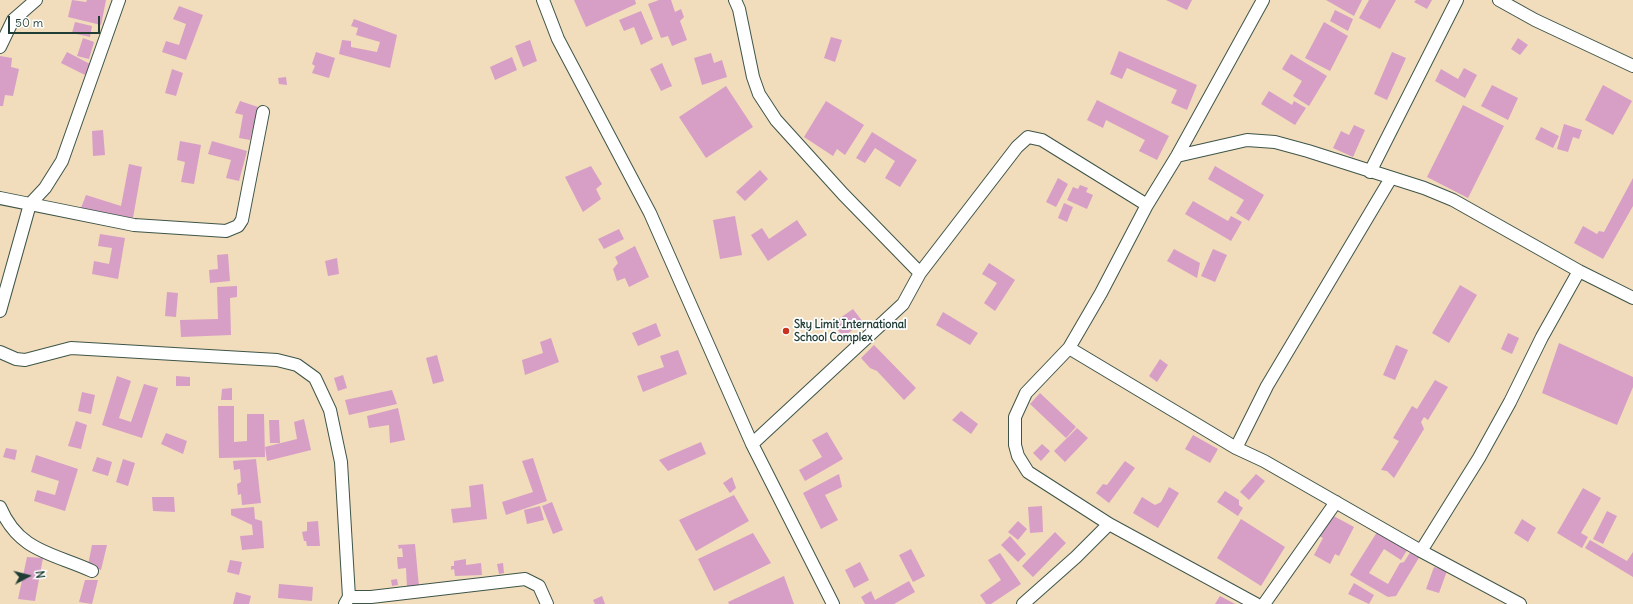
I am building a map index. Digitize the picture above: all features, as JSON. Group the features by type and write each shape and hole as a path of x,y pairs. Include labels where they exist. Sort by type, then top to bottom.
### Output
{"street":[{"path":"0,48 13,20 36,0"},
{"path":"0,311 30,204 45,188 62,161 119,0"},
{"path":"543,0 558,39 650,213 752,444 833,604"},
{"path":"735,0 739,9 759,94 776,120 843,194 920,272"},
{"path":"1256,604 1109,524 1028,472 1018,456 1015,445 1015,417 1026,394 1070,348 1101,293 1147,205 1177,156 1263,0"},
{"path":"1370,172 1457,0"},
{"path":"1499,0 1535,20 1633,66"},
{"path":"0,198 134,225 226,231 232,229 242,220 263,112"},
{"path":"752,444 900,307 920,272 1017,147 1028,137 1042,140 1147,205"},
{"path":"1177,156 1247,140 1263,140 1308,151 1424,188 1453,200 1579,271 1633,298"},
{"path":"1236,448 1267,386 1391,178"},
{"path":"1421,551 1479,458 1510,402 1542,337 1579,271"},
{"path":"0,352 16,359 25,360 71,348 278,360 297,365 315,378 330,410 341,462 347,600 459,588 525,579 538,586 547,604"},
{"path":"1070,348 1236,448 1264,461 1421,551 1520,604"},
{"path":"1264,604 1336,502"},
{"path":"0,507 20,537 32,547 92,571"},
{"path":"1022,604 1076,557 1109,524"}],"building":[{"path":"72,0 86,2 87,0 106,0 101,25 68,17"},
{"path":"574,0 635,0 636,4 586,27"},
{"path":"659,0 671,0 675,12 681,9 684,17 680,21 687,40 672,46 668,36 661,38 648,4"},
{"path":"1166,0 1192,0 1187,10"},
{"path":"1326,0 1362,0 1354,16"},
{"path":"1369,0 1396,0 1380,29 1359,18"},
{"path":"1416,0 1432,0 1427,9 1414,2"},
{"path":"179,6 203,15 186,60 162,52 166,41 179,45 186,24 173,19"},
{"path":"1335,10 1353,19 1348,31 1330,21"},
{"path":"641,11 653,39 641,45 634,27 624,31 619,20"},
{"path":"354,19 397,35 390,68 339,54 342,40 351,41 351,47 377,52 380,42 356,35 358,28 351,26"},
{"path":"75,22 92,26 90,37 72,33"},
{"path":"1324,22 1348,36 1330,71 1305,58"},
{"path":"831,37 842,40 835,62 824,58"},
{"path":"83,38 94,42 89,59 77,56"},
{"path":"1518,38 1528,45 1520,55 1511,49"},
{"path":"530,40 537,61 523,67 515,46"},
{"path":"1119,51 1197,85 1187,110 1171,103 1177,90 1127,68 1122,79 1110,74"},
{"path":"67,52 90,64 85,75 61,63"},
{"path":"316,52 335,58 329,78 312,73 315,66 312,64"},
{"path":"1392,52 1406,58 1387,100 1374,94"},
{"path":"711,53 714,63 722,60 727,77 702,85 694,58"},
{"path":"1291,54 1327,76 1309,106 1293,96 1302,81 1282,69"},
{"path":"0,56 12,58 11,67 19,69 13,96 5,95 3,106 0,106"},
{"path":"512,57 517,70 495,80 490,67"},
{"path":"662,63 672,86 661,91 650,69"},
{"path":"1464,68 1477,75 1465,98 1435,81 1441,69 1458,79"},
{"path":"172,69 183,73 176,96 165,93"},
{"path":"286,77 287,85 279,84 278,78"},
{"path":"1492,85 1518,98 1508,120 1481,106"},
{"path":"1603,85 1632,101 1613,135 1585,120"},
{"path":"726,86 753,127 706,158 679,117"},
{"path":"1269,91 1292,105 1294,101 1306,108 1295,125 1261,104"},
{"path":"1097,100 1169,136 1157,160 1139,151 1145,140 1106,120 1103,128 1087,120"},
{"path":"240,101 258,107 250,140 239,138 243,115 235,113"},
{"path":"826,101 864,125 845,155 837,149 833,156 804,137"},
{"path":"1463,105 1504,126 1468,198 1427,177"},
{"path":"1564,124 1582,130 1579,139 1573,137 1568,152 1557,149"},
{"path":"1354,125 1365,130 1353,157 1333,148 1341,131 1349,135"},
{"path":"1541,127 1559,136 1553,148 1535,139"},
{"path":"103,130 105,155 93,156 92,131"},
{"path":"872,132 917,160 900,187 885,178 895,161 875,148 865,163 856,158"},
{"path":"180,141 201,145 194,184 181,182 185,162 177,160"},
{"path":"212,141 247,151 239,181 226,178 231,160 208,154"},
{"path":"129,164 142,167 133,218 81,208 86,195 121,206"},
{"path":"591,166 602,184 596,189 601,199 583,212 565,177"},
{"path":"1215,166 1264,195 1249,221 1236,213 1244,200 1208,179"},
{"path":"760,170 768,179 745,201 736,192"},
{"path":"1058,178 1068,184 1056,207 1046,202"},
{"path":"1633,178 1633,206 1603,259 1574,243 1583,226 1597,234 1599,231 1604,232"},
{"path":"1080,185 1088,188 1086,192 1093,195 1087,209 1067,200 1073,187 1078,189"},
{"path":"1193,201 1228,221 1231,216 1242,222 1231,241 1185,214"},
{"path":"1064,203 1073,207 1067,222 1058,218"},
{"path":"735,216 742,255 720,259 713,220"},
{"path":"797,220 807,235 768,261 751,235 762,228 769,239"},
{"path":"619,229 624,239 604,249 598,239"},
{"path":"100,234 125,238 118,279 92,274 94,261 109,264 112,248 98,246"},
{"path":"635,246 649,277 629,287 625,278 617,281 613,269 618,263 615,257"},
{"path":"1174,249 1200,263 1197,278 1167,261"},
{"path":"1213,249 1227,255 1215,282 1201,276"},
{"path":"228,254 230,281 210,283 209,270 218,269 217,255"},
{"path":"337,258 339,274 328,276 325,261"},
{"path":"989,263 1015,280 995,311 984,303 997,283 982,274"},
{"path":"1460,285 1477,295 1449,343 1432,333"},
{"path":"237,286 237,297 230,298 231,335 181,337 180,320 218,319 217,287"},
{"path":"167,292 178,293 176,317 165,316"},
{"path":"853,309 863,322 843,337 833,323"},
{"path":"943,312 978,333 970,345 936,325"},
{"path":"656,323 661,336 638,346 632,333"},
{"path":"1508,333 1519,338 1512,354 1501,349"},
{"path":"551,338 559,362 525,375 522,360 543,353 540,342"},
{"path":"1559,343 1633,377 1633,387 1617,425 1542,393"},
{"path":"874,345 916,388 904,400 877,371 870,368 861,358"},
{"path":"1396,345 1408,350 1395,380 1383,375"},
{"path":"678,350 687,374 643,392 637,376 664,367 660,356"},
{"path":"437,355 444,381 433,384 426,358"},
{"path":"1160,359 1168,365 1157,382 1149,376"},
{"path":"343,375 347,388 338,391 334,378"},
{"path":"117,376 131,381 119,418 131,422 144,384 158,388 142,438 102,425"},
{"path":"176,376 190,377 190,386 176,386"},
{"path":"1435,380 1448,387 1428,420 1424,417 1421,422 1424,429 1394,478 1387,471 1381,470 1399,441 1393,438 1412,406 1417,409"},
{"path":"232,388 232,400 221,400 222,389"},
{"path":"392,390 397,404 349,415 345,400"},
{"path":"82,392 95,395 91,414 78,411"},
{"path":"1040,393 1076,427 1066,438 1030,404"},
{"path":"218,406 234,406 234,442 247,441 247,414 264,414 265,457 219,458"},
{"path":"398,408 405,440 390,443 389,425 369,428 367,416"},
{"path":"961,411 978,424 971,434 952,420"},
{"path":"304,419 311,450 267,461 265,447 297,439 294,422"},
{"path":"269,420 279,420 280,443 270,443"},
{"path":"76,421 87,425 81,449 68,446"},
{"path":"1077,428 1088,438 1065,462 1054,451"},
{"path":"827,432 843,459 805,481 799,470 822,457 812,440"},
{"path":"166,433 187,441 183,454 161,444"},
{"path":"1193,435 1218,449 1210,463 1185,449"},
{"path":"701,442 706,454 668,471 659,460"},
{"path":"1042,444 1050,451 1041,461 1033,453"},
{"path":"6,448 17,450 15,460 3,457"},
{"path":"36,455 78,469 65,511 34,501 37,490 55,495 59,481 31,472"},
{"path":"97,457 112,462 108,476 92,471"},
{"path":"533,458 547,501 506,515 502,502 533,492 522,461"},
{"path":"123,459 135,463 128,486 116,482"},
{"path":"256,459 261,503 242,505 241,494 238,495 237,484 241,482 240,469 234,470 233,461"},
{"path":"1125,461 1135,468 1109,503 1096,493 1103,484 1107,485"},
{"path":"839,474 842,487 825,495 838,520 821,529 803,493"},
{"path":"1256,474 1265,481 1249,500 1240,492"},
{"path":"732,477 736,488 730,493 723,483"},
{"path":"483,484 487,519 453,523 451,509 471,507 469,486"},
{"path":"1169,487 1179,493 1158,528 1133,513 1142,497 1155,505 1161,502"},
{"path":"1583,488 1601,498 1581,533 1588,537 1582,548 1557,533"},
{"path":"1225,491 1239,500 1239,505 1243,508 1238,516 1217,502"},
{"path":"734,495 749,521 696,551 679,520"},
{"path":"152,497 174,497 175,512 153,511"},
{"path":"552,502 563,530 553,534 542,506"},
{"path":"540,506 544,520 527,524 524,510"},
{"path":"1042,506 1043,532 1030,533 1028,507"},
{"path":"254,507 255,519 262,521 264,548 242,550 240,536 253,535 252,525 231,515 231,509"},
{"path":"1607,511 1617,516 1603,544 1593,539"},
{"path":"1330,514 1354,527 1339,556 1335,554 1330,564 1314,555 1323,538 1319,536"},
{"path":"1241,519 1285,547 1261,586 1217,558"},
{"path":"1522,519 1536,528 1528,542 1514,533"},
{"path":"318,521 320,546 307,546 302,532 307,531 307,522"},
{"path":"1018,521 1027,529 1018,540 1008,532"},
{"path":"1379,529 1409,547 1401,560 1384,549 1369,573 1388,584 1400,563 1404,562 1411,551 1420,556 1396,596 1388,597 1350,575"},
{"path":"1055,532 1066,543 1033,577 1022,566"},
{"path":"753,533 771,563 714,591 698,559"},
{"path":"1010,536 1026,554 1018,562 1001,545"},
{"path":"1590,540 1627,561 1633,552 1633,577 1585,548"},
{"path":"415,544 419,587 407,588 406,568 398,569 397,557 403,557 402,548 399,549 398,545"},
{"path":"92,545 107,545 101,570 88,565"},
{"path":"911,549 925,576 913,582 899,555"},
{"path":"1000,553 1021,584 991,604 986,604 980,595 1001,580 988,560"},
{"path":"27,557 43,558 35,601 18,599"},
{"path":"466,559 466,565 481,563 482,575 455,576 454,569 451,570 451,566 454,566 454,561"},
{"path":"230,560 242,562 239,575 227,572"},
{"path":"860,562 869,580 854,588 845,570"},
{"path":"503,563 504,573 499,574 497,564"},
{"path":"1434,567 1447,571 1439,593 1426,589"},
{"path":"784,576 794,604 729,604 728,602"},
{"path":"397,579 398,585 392,586 391,580"},
{"path":"85,580 98,580 92,604 79,602"},
{"path":"909,581 915,592 894,604 865,604 861,597 871,591 875,600"},
{"path":"1354,583 1374,595 1369,604 1348,594"},
{"path":"279,584 313,587 312,601 278,598"},
{"path":"236,592 251,596 249,604 233,604"},
{"path":"602,596 605,604 595,604 593,600"},
{"path":"1220,596 1235,604 1215,604"}],"place":[{"name":"Sky Limit International School Complex","path":"786,331"}]}
